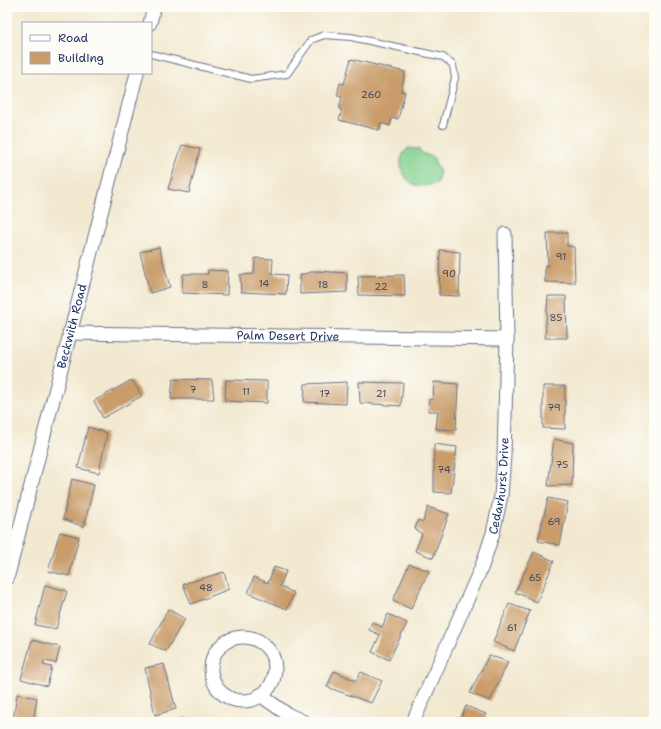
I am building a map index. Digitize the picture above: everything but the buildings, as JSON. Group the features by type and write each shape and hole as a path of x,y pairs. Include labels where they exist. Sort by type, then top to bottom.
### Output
{"street":[{"path":"150,22 154,7"},
{"name":"Beckwith Road","path":"7,579 137,74"},
{"name":"Cedarhurst Drive","path":"413,722 482,566 493,533 500,496 504,456 507,339 505,234"},
{"name":"Palm Desert Drive","path":"69,334 507,339"},
{"path":"239,637 250,637 260,642 268,649 273,658 275,668 273,679 268,688 260,695 250,699 240,700 230,698 221,692 215,684 211,674 211,664 214,654 220,646 228,640 239,637"},
{"path":"260,695 287,714 304,722"}],"lane":[{"path":"152,54 251,79 287,74 311,40 324,35 351,37 443,57 453,65 455,78 443,125"}],"green space":[{"path":"408,148 419,149 422,153 433,157 440,172 437,183 426,186 418,186 411,183 405,177 401,160 402,155"}]}
